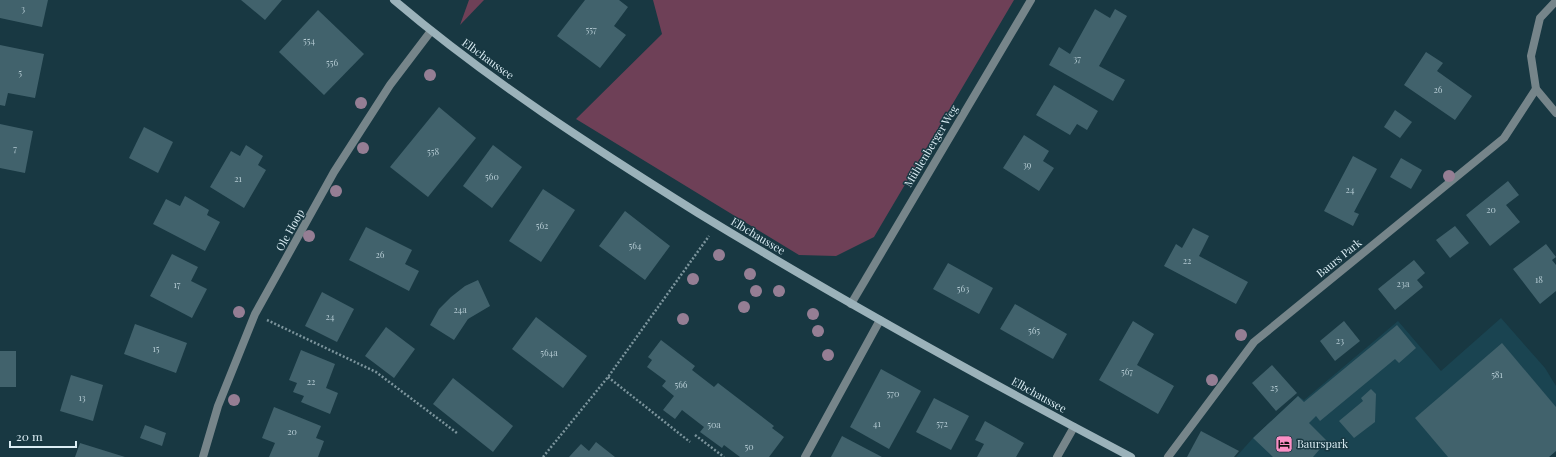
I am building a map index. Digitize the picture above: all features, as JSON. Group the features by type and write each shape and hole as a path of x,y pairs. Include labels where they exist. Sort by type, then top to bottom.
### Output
{"street":[{"name":"Elbchaussee","path":"394,0 431,31 600,150 717,224 851,304 1131,457"},
{"name":"Mühlenberger Weg","path":"851,304 1031,0"},
{"path":"1556,1 1540,18 1531,56 1536,89 1556,113"},
{"name":"Ole Hoop","path":"203,457 218,406 255,314 334,172 390,85 431,31"},
{"name":"Baurs Park","path":"1168,457 1254,342 1504,138 1536,89"},
{"path":"806,457 880,320"},
{"path":"1057,457 1074,427"}],"path":[{"path":"543,457 608,377 717,224"},
{"path":"255,314 376,372 457,433"},
{"path":"608,377 690,442"},
{"path":"695,435 724,457"}],"shaded area":[{"path":"469,0 484,0 460,25"},
{"path":"653,0 1014,0 874,237 836,256 799,255 576,119 662,34"},
{"path":"1501,318 1545,368 1556,386 1556,451 1549,457 1236,457 1253,438 1298,396 1304,400 1398,321 1441,371"}],"building":[{"path":"0,0 48,0 42,27 0,18"},
{"path":"241,0 282,0 265,20"},
{"path":"585,0 619,0 628,7 614,26 626,35 600,68 557,36"},
{"path":"1095,9 1110,18 1115,9 1127,16 1099,66 1125,80 1113,101 1049,65 1059,47 1070,54"},
{"path":"318,10 364,54 324,95 279,52"},
{"path":"0,45 44,54 35,98 8,93 5,106 0,105"},
{"path":"1426,52 1443,63 1437,71 1472,96 1455,120 1404,85"},
{"path":"1054,85 1098,111 1087,130 1077,124 1070,135 1036,115"},
{"path":"439,107 476,138 428,197 390,167"},
{"path":"1395,110 1412,122 1400,138 1384,127"},
{"path":"0,124 33,131 25,173 0,168"},
{"path":"144,127 173,142 158,173 129,158"},
{"path":"1024,135 1049,151 1043,161 1054,168 1039,191 1003,168"},
{"path":"246,145 263,156 258,165 266,170 244,208 210,187 231,151 240,156"},
{"path":"493,145 522,167 492,208 463,186"},
{"path":"1353,156 1377,169 1354,212 1359,214 1353,226 1324,211"},
{"path":"1401,158 1422,170 1411,189 1390,177"},
{"path":"1508,181 1519,195 1506,205 1520,222 1490,246 1466,215"},
{"path":"543,189 575,210 541,262 509,241"},
{"path":"185,196 209,210 207,215 220,222 205,251 153,224 166,199 180,206"},
{"path":"625,211 670,246 645,280 599,246"},
{"path":"1455,226 1469,243 1450,258 1436,240"},
{"path":"366,227 412,250 405,264 419,271 409,291 349,260"},
{"path":"1193,228 1209,236 1199,256 1248,282 1236,304 1164,266 1176,244 1182,248"},
{"path":"1546,244 1556,257 1552,260 1556,265 1556,291 1540,304 1513,269"},
{"path":"172,254 198,267 191,281 207,289 192,318 150,296"},
{"path":"1414,260 1425,273 1417,280 1423,287 1395,310 1378,289"},
{"path":"948,263 993,288 979,314 933,289"},
{"path":"478,280 490,306 468,319 454,340 430,325 439,309 451,297 465,286"},
{"path":"322,292 354,309 337,342 305,326"},
{"path":"1015,304 1067,334 1053,359 1000,329"},
{"path":"536,317 587,356 563,388 512,349"},
{"path":"1133,321 1154,334 1137,365 1174,386 1158,414 1099,380"},
{"path":"1344,321 1360,341 1335,361 1320,341"},
{"path":"135,324 187,343 176,373 124,354"},
{"path":"1397,325 1416,348 1399,363 1395,359 1320,421 1316,416 1309,423 1327,441 1313,457 1273,457 1253,438 1298,396 1304,402"},
{"path":"386,327 415,349 394,378 365,356"},
{"path":"661,340 695,366 692,370 714,387 718,383 774,426 772,428 784,437 769,457 740,457 724,445 722,448 700,432 704,427 682,410 675,419 663,410 674,396 662,386 666,381 647,367 652,360 648,357"},
{"path":"1502,343 1556,407 1556,451 1549,457 1448,457 1415,418"},
{"path":"301,350 335,364 326,388 338,393 330,414 301,402 304,396 293,392 297,383 289,380"},
{"path":"0,351 16,351 16,387 0,387"},
{"path":"1272,365 1297,393 1276,411 1252,383"},
{"path":"881,369 921,391 889,449 850,427"},
{"path":"71,375 103,385 93,421 60,411"},
{"path":"453,378 513,426 493,452 433,404"},
{"path":"1371,389 1376,394 1375,422 1354,438 1339,421 1363,401 1361,398"},
{"path":"934,398 969,416 951,450 916,432"},
{"path":"274,407 321,426 316,438 324,441 318,457 269,457 275,443 262,438"},
{"path":"985,421 1024,443 1016,457 977,457 984,444 975,440"},
{"path":"145,425 166,433 162,446 140,438"},
{"path":"1201,431 1239,451 1234,457 1187,457"},
{"path":"842,436 882,457 831,457"},
{"path":"596,442 615,457 569,457 581,444 589,451"},
{"path":"80,443 125,457 75,457"}],"place":[{"name":"Baurspark","path":"1284,444"}]}
